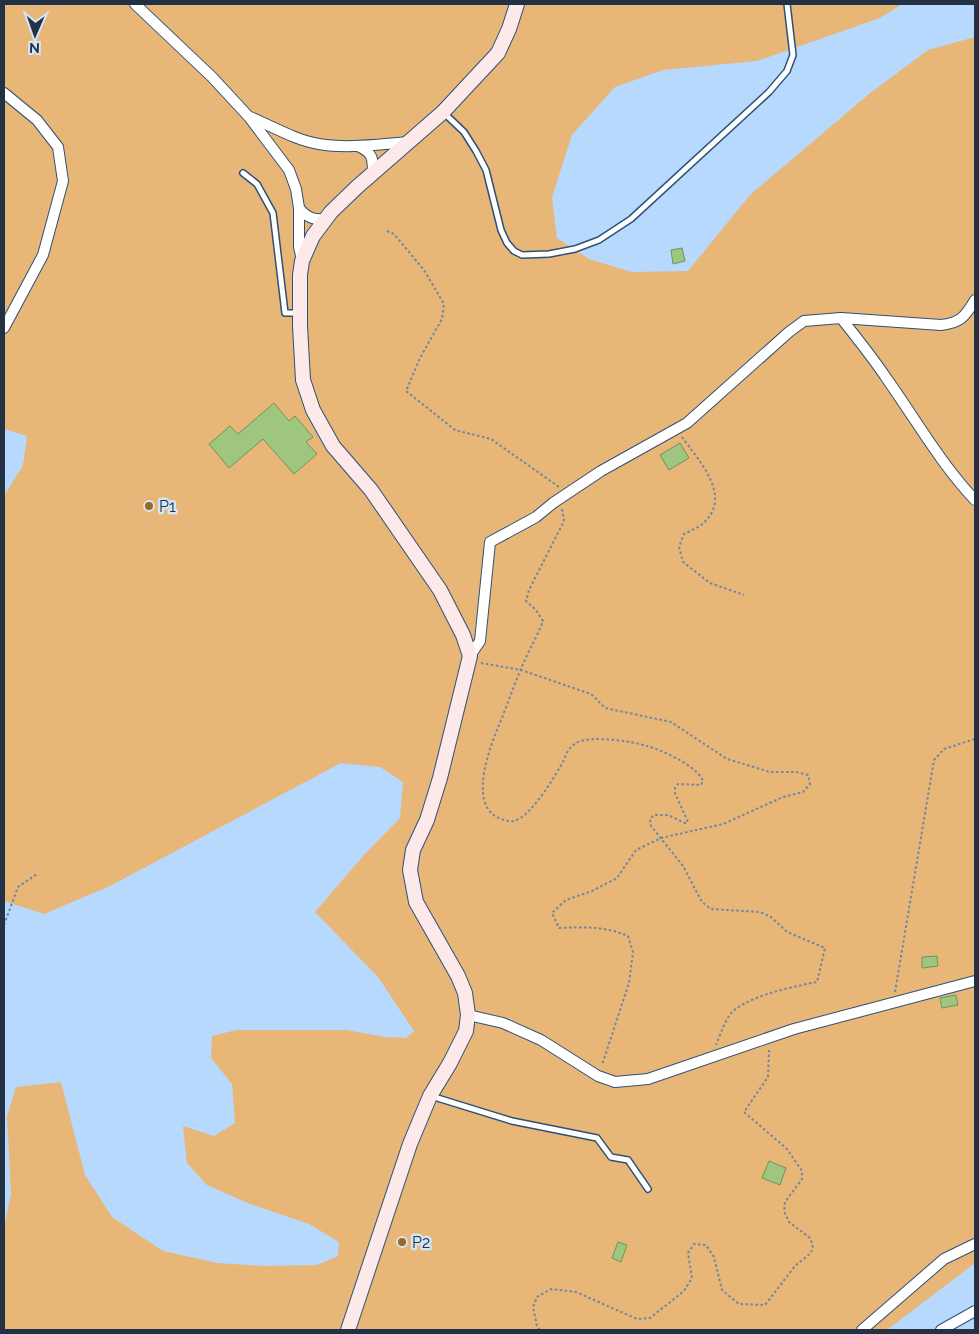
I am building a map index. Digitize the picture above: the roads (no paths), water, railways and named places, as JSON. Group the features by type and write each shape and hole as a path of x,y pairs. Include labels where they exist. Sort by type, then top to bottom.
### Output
{"street":[{"path":"135,4 212,77 249,116 289,170 296,189 299,208 299,247 302,261"},
{"path":"469,659 463,636 440,590 371,490 333,446 313,410 303,380 300,274 302,261 313,236 339,204 443,112 498,53 509,29 517,4"},
{"path":"4,93 37,120 58,147 63,182 43,255 4,328"},
{"path":"249,116 310,142 331,146 408,142"},
{"path":"358,146 369,153 373,163 372,174"},
{"path":"299,208 307,217 326,219"},
{"path":"348,1330 410,1144 430,1096 466,1032 468,1014 466,993 416,902 410,870 413,850 427,820 451,740 469,659 480,641 490,542 536,517 602,471 687,422 804,321 841,318 941,325 954,323 967,314 975,300"},
{"path":"841,318 887,379 941,458 975,500"},
{"path":"468,1014 503,1023 541,1040 598,1076 616,1082 648,1079 794,1029 975,981"},
{"path":"862,1330 944,1259 975,1244"},
{"path":"941,1330 975,1311"}],"lane":[{"path":"443,112 464,132 486,170 501,230 507,242 514,250 522,255 549,254 575,249 598,240 631,219 769,92 787,71 793,55 787,4"},
{"path":"243,172 257,184 273,213 285,313 300,313"},
{"path":"430,1096 512,1121 597,1138 611,1157 628,1160 648,1189"}],"place":[{"name":"P1","path":"149,506"},
{"name":"P2","path":"402,1242"}]}
